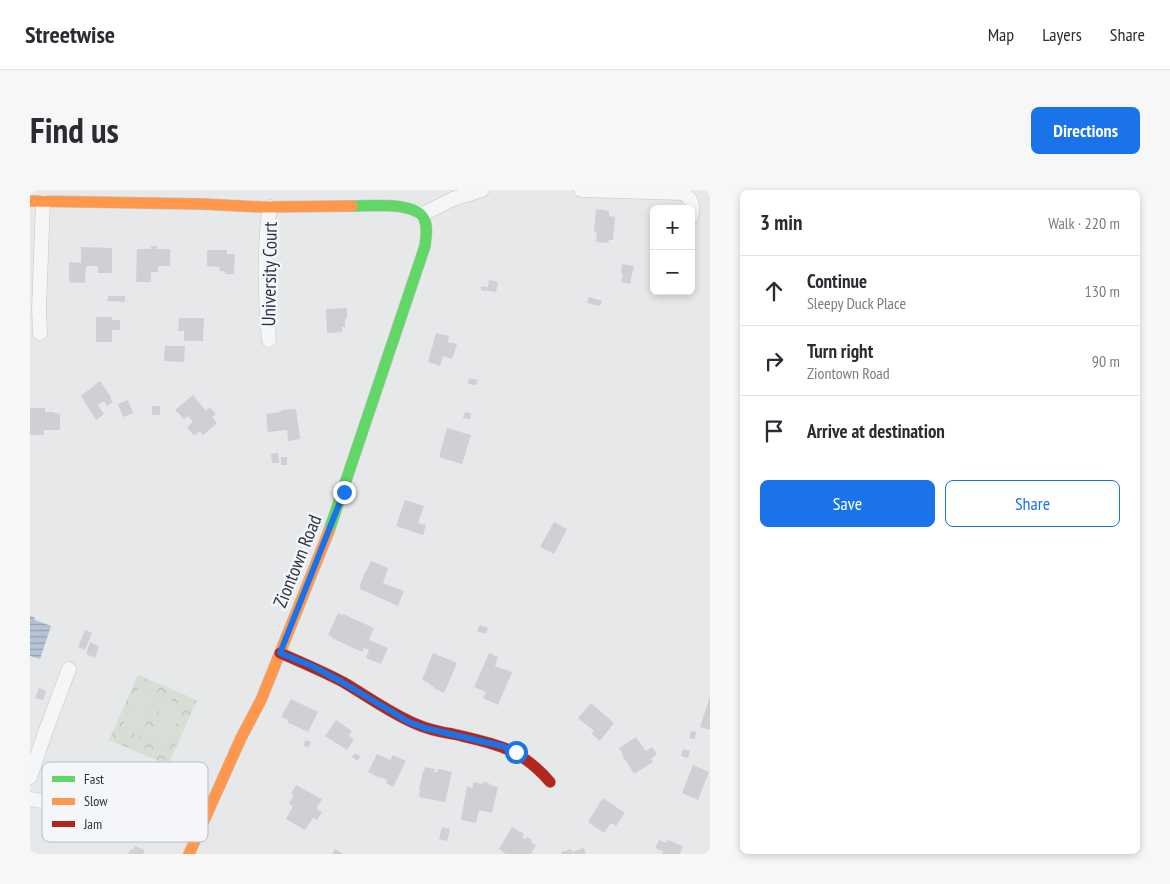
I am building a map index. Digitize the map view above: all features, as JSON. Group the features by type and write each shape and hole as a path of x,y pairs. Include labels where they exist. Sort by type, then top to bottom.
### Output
{"street":[{"path":"40,333 37,201 270,207 395,206 410,208 422,215 454,199 482,190"},
{"path":"581,190 683,193 688,196 692,205"},
{"name":"University Court","path":"269,340 266,305 267,228 270,207"},
{"name":"Ziontown Road","path":"208,812 240,738 261,700 344,492 425,246 427,234 422,215"},
{"path":"280,653 312,666 342,682 409,722 425,728 502,746 516,752 527,758 542,771 550,782"},
{"path":"30,777 69,669"},
{"name":"Ziontown Road","path":"189,854 194,842"}],"green space":[{"path":"138,675 197,700 169,762 161,762 109,740"},
{"path":"139,687 158,695 140,737 121,729"},
{"path":"165,698 184,706 166,749 147,741"}],"water":[{"path":"30,616 51,626 40,659 30,656"}],"building":[{"path":"596,209 609,211 609,216 615,217 613,240 609,240 608,243 596,242 597,233 594,232"},
{"path":"151,246 157,246 157,249 170,249 170,266 158,266 158,272 151,272 151,282 136,282 137,249 151,249"},
{"path":"81,247 112,248 112,273 98,273 98,266 86,266 85,283 69,282 69,262 81,263"},
{"path":"207,250 227,250 227,254 235,254 234,274 225,274 225,271 219,271 220,267 207,266"},
{"path":"622,264 634,266 630,284 621,282 623,274 621,274"},
{"path":"489,280 498,282 496,292 481,290 481,286 488,287"},
{"path":"108,296 125,296 125,302 107,301"},
{"path":"589,297 602,301 600,306 587,303"},
{"path":"347,308 347,318 345,319 345,327 342,327 342,332 327,333 326,309"},
{"path":"96,317 112,317 112,320 120,320 120,330 112,330 112,342 96,342"},
{"path":"179,318 204,318 203,341 184,341 184,331 178,331"},
{"path":"436,333 449,336 448,342 457,344 452,359 443,356 440,366 428,362"},
{"path":"165,346 185,346 184,362 164,361"},
{"path":"469,378 478,380 476,385 468,384"},
{"path":"100,381 113,402 107,406 104,401 98,405 104,414 96,420 81,396"},
{"path":"193,395 206,411 210,407 216,414 212,417 217,423 203,435 200,431 194,436 187,427 193,422 188,416 184,419 175,410"},
{"path":"128,400 133,413 123,417 118,404"},
{"path":"152,406 160,406 160,415 152,415"},
{"path":"30,408 45,408 45,412 60,414 60,430 44,430 44,435 30,435"},
{"path":"296,409 300,439 288,441 287,430 268,432 266,414"},
{"path":"465,412 471,413 470,419 463,418"},
{"path":"447,428 471,435 462,464 439,457"},
{"path":"278,453 279,463 272,463 271,454"},
{"path":"281,457 287,457 287,465 281,465"},
{"path":"405,500 424,506 418,523 426,525 423,535 396,526"},
{"path":"554,522 567,529 554,554 540,547"},
{"path":"371,561 388,568 383,583 404,591 398,606 360,589 361,587 359,587"},
{"path":"338,613 374,628 369,640 388,648 381,664 366,658 369,650 364,648 362,652 328,635"},
{"path":"480,625 488,628 486,634 477,631"},
{"path":"85,630 92,633 85,650 78,647"},
{"path":"90,642 99,646 95,658 86,654"},
{"path":"433,653 457,663 444,693 422,680"},
{"path":"489,653 498,657 495,666 512,672 498,705 483,698 486,692 474,687"},
{"path":"39,688 46,691 43,700 35,698"},
{"path":"710,697 710,730 700,727"},
{"path":"291,699 318,712 308,732 281,717"},
{"path":"591,703 614,723 600,741 592,734 594,731 578,718"},
{"path":"336,720 352,731 349,736 354,739 347,750 325,736"},
{"path":"691,731 696,732 695,739 689,738"},
{"path":"636,737 646,751 652,747 657,754 651,759 653,762 634,774 619,748"},
{"path":"306,740 311,742 308,748 303,745"},
{"path":"683,749 690,751 688,758 681,756"},
{"path":"355,753 360,756 358,761 352,757"},
{"path":"377,754 390,760 393,755 406,761 393,787 386,783 387,780 368,772"},
{"path":"693,765 709,772 698,800 682,793"},
{"path":"425,767 435,769 434,772 437,772 438,769 452,772 445,802 419,797"},
{"path":"474,782 489,783 489,785 498,787 492,813 479,810 476,823 461,820 467,786 472,788"},
{"path":"296,785 322,799 316,809 322,812 317,820 313,818 305,830 286,819 293,806 289,804 294,795 291,794"},
{"path":"603,798 625,813 616,826 611,823 604,833 588,822"},
{"path":"442,827 450,829 447,841 439,839"},
{"path":"512,827 524,834 522,837 526,839 527,837 536,845 531,854 506,854 499,849"},
{"path":"659,840 666,843 668,840 683,846 680,854 662,854 663,851 655,848"},
{"path":"135,846 145,850 143,854 128,854"},
{"path":"584,848 586,854 561,854 561,852 571,849 572,852"},
{"path":"335,849 343,854 332,854"}],"traffic: fast":[{"path":"329,531 425,246 426,236 424,219 419,213 411,209 380,205 352,206"}],"traffic: slow":[{"path":"30,201 263,207 352,206"},
{"path":"208,812 241,738 261,700 329,531"},
{"path":"189,854 194,842"}],"traffic: jam":[{"path":"280,653 343,682 406,720 434,730 494,744 517,754 539,770 550,782"}],"route":[{"path":"344,492 280,653 312,666 342,682 409,722 425,728 502,746 516,752"}]}
